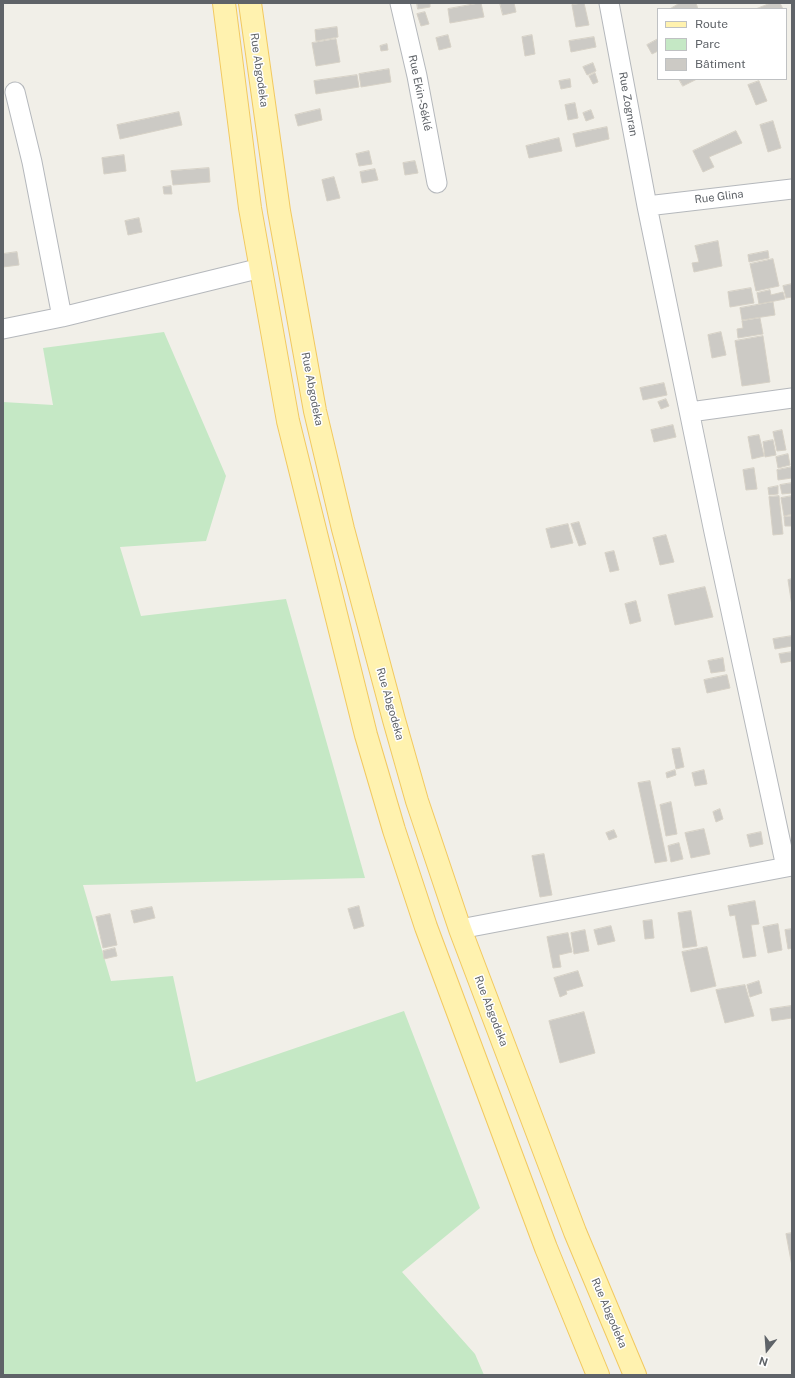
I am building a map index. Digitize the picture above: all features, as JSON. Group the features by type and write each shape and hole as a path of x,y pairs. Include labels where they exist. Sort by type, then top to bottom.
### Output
{"main road":[{"path":"224,3 250,208 288,420 366,735 394,830 426,927 543,1241 598,1375"},
{"name":"Rue Abgodeka","path":"250,3 279,210 315,411 343,529 392,713 417,801 460,929 575,1232 635,1375"}],"street":[{"name":"Rue Ekin-Séklé","path":"400,3 417,76 437,183"},
{"name":"Rue Zognran","path":"609,3 647,206 690,412 789,866"},
{"path":"16,92 32,162 62,317"},
{"name":"Rue Glina","path":"647,206 792,189"},
{"path":"3,329 62,317 260,268"},
{"path":"690,412 792,398"},
{"path":"460,929 789,866"}],"green space":[{"path":"164,332 226,476 206,541 120,547 141,616 286,599 365,878 83,885 111,981 173,976 196,1082 404,1011 480,1208 402,1272 475,1354 484,1375 3,1375 3,402 53,405 43,348"}],"building":[{"path":"417,3 430,3 430,7 418,9"},
{"path":"481,3 484,17 450,23 448,9"},
{"path":"500,3 514,3 516,12 503,15"},
{"path":"584,3 589,25 576,27 572,5"},
{"path":"680,3 696,3 698,8 672,8"},
{"path":"771,3 780,3 782,8 758,8"},
{"path":"425,12 429,24 421,26 417,14"},
{"path":"337,27 338,37 316,41 315,30"},
{"path":"448,35 451,47 439,50 436,38"},
{"path":"532,35 535,54 525,56 522,37"},
{"path":"594,37 596,47 571,52 569,41"},
{"path":"336,39 340,62 316,66 312,43"},
{"path":"657,40 657,52 652,54 647,45"},
{"path":"387,44 388,50 381,51 380,46"},
{"path":"593,63 596,71 587,75 583,67"},
{"path":"389,69 391,82 361,87 359,74"},
{"path":"595,73 598,82 593,84 589,76"},
{"path":"357,75 359,87 316,94 314,81"},
{"path":"570,79 571,87 561,89 559,81"},
{"path":"680,80 695,80 683,86"},
{"path":"759,81 767,101 756,105 748,85"},
{"path":"575,103 578,118 568,120 565,105"},
{"path":"320,109 322,120 298,126 295,115"},
{"path":"591,110 594,118 586,121 583,113"},
{"path":"179,112 182,125 120,139 117,125"},
{"path":"773,121 781,148 768,152 760,125"},
{"path":"607,127 609,139 576,147 573,134"},
{"path":"736,131 742,143 709,157 714,167 703,172 693,151"},
{"path":"559,138 562,151 529,158 526,146"},
{"path":"369,151 372,164 359,166 356,154"},
{"path":"124,155 126,171 104,174 102,158"},
{"path":"415,161 418,173 405,175 403,163"},
{"path":"209,168 210,182 173,185 171,171"},
{"path":"375,169 378,180 362,183 360,172"},
{"path":"334,177 340,198 327,201 322,180"},
{"path":"171,186 172,194 164,194 163,187"},
{"path":"139,218 142,232 128,235 125,221"},
{"path":"718,241 722,266 694,272 692,263 699,262 695,246"},
{"path":"768,251 769,258 749,262 748,255"},
{"path":"17,252 19,265 3,267 3,254"},
{"path":"773,259 779,286 756,291 750,264"},
{"path":"792,284 792,297 786,298 783,286"},
{"path":"751,288 754,303 730,307 728,292"},
{"path":"770,290 771,295 783,292 785,299 759,304 757,293"},
{"path":"773,302 775,315 742,320 740,308"},
{"path":"760,318 763,334 738,338 737,329 743,328 742,321"},
{"path":"721,332 726,355 712,358 708,335"},
{"path":"763,336 770,382 742,386 735,341"},
{"path":"664,383 667,395 643,400 640,388"},
{"path":"666,399 669,406 661,409 658,402"},
{"path":"673,425 676,437 654,442 651,430"},
{"path":"782,430 786,450 777,451 773,432"},
{"path":"759,435 764,456 752,459 748,437"},
{"path":"773,440 776,455 765,457 763,442"},
{"path":"788,454 790,465 778,468 776,457"},
{"path":"792,467 792,478 778,480 777,470"},
{"path":"754,468 757,489 746,490 743,470"},
{"path":"792,483 792,493 782,494 780,485"},
{"path":"778,486 778,494 769,495 768,488"},
{"path":"779,496 783,534 773,535 769,497"},
{"path":"792,496 792,514 784,516 781,498"},
{"path":"792,516 792,526 785,526 784,517"},
{"path":"579,522 586,544 579,546 571,524"},
{"path":"568,524 573,543 551,548 546,529"},
{"path":"666,535 674,562 660,565 653,538"},
{"path":"614,551 619,570 610,572 605,553"},
{"path":"792,579 792,606 788,580"},
{"path":"705,587 713,617 675,625 668,595"},
{"path":"636,601 641,621 630,624 625,604"},
{"path":"792,636 792,646 775,649 773,639"},
{"path":"792,652 792,661 781,663 779,654"},
{"path":"723,658 725,671 711,673 708,661"},
{"path":"727,675 730,688 707,693 704,680"},
{"path":"680,748 684,767 676,769 672,749"},
{"path":"675,770 676,775 667,778 666,773"},
{"path":"704,770 707,784 695,786 692,773"},
{"path":"650,781 667,861 655,863 638,783"},
{"path":"671,802 677,834 666,836 660,805"},
{"path":"720,809 723,819 716,822 713,812"},
{"path":"704,829 710,854 691,858 685,833"},
{"path":"614,830 617,837 609,840 606,833"},
{"path":"761,832 763,844 750,847 747,835"},
{"path":"679,843 683,859 671,862 668,846"},
{"path":"544,854 552,895 540,897 532,856"},
{"path":"755,901 759,924 751,925 756,956 743,958 735,915 730,916 728,906"},
{"path":"359,906 364,926 354,929 348,909"},
{"path":"152,907 155,918 134,923 131,911"},
{"path":"691,911 697,946 683,948 678,913"},
{"path":"110,914 117,945 103,948 96,917"},
{"path":"652,920 654,938 645,939 643,921"},
{"path":"778,924 782,950 768,953 763,927"},
{"path":"611,926 615,941 598,945 594,930"},
{"path":"792,929 792,948 788,949 785,930"},
{"path":"585,930 589,951 574,954 571,933"},
{"path":"568,933 572,952 559,955 561,967 553,968 547,937"},
{"path":"707,947 716,986 691,992 682,952"},
{"path":"115,948 117,956 104,959 103,951"},
{"path":"578,971 583,986 566,991 567,994 560,997 554,978"},
{"path":"759,981 762,993 750,997 747,985"},
{"path":"745,985 754,1016 725,1023 716,990"},
{"path":"791,1006 792,1018 772,1021 770,1009"},
{"path":"584,1012 595,1053 560,1063 549,1021"},
{"path":"792,1233 792,1266 786,1234"}]}
